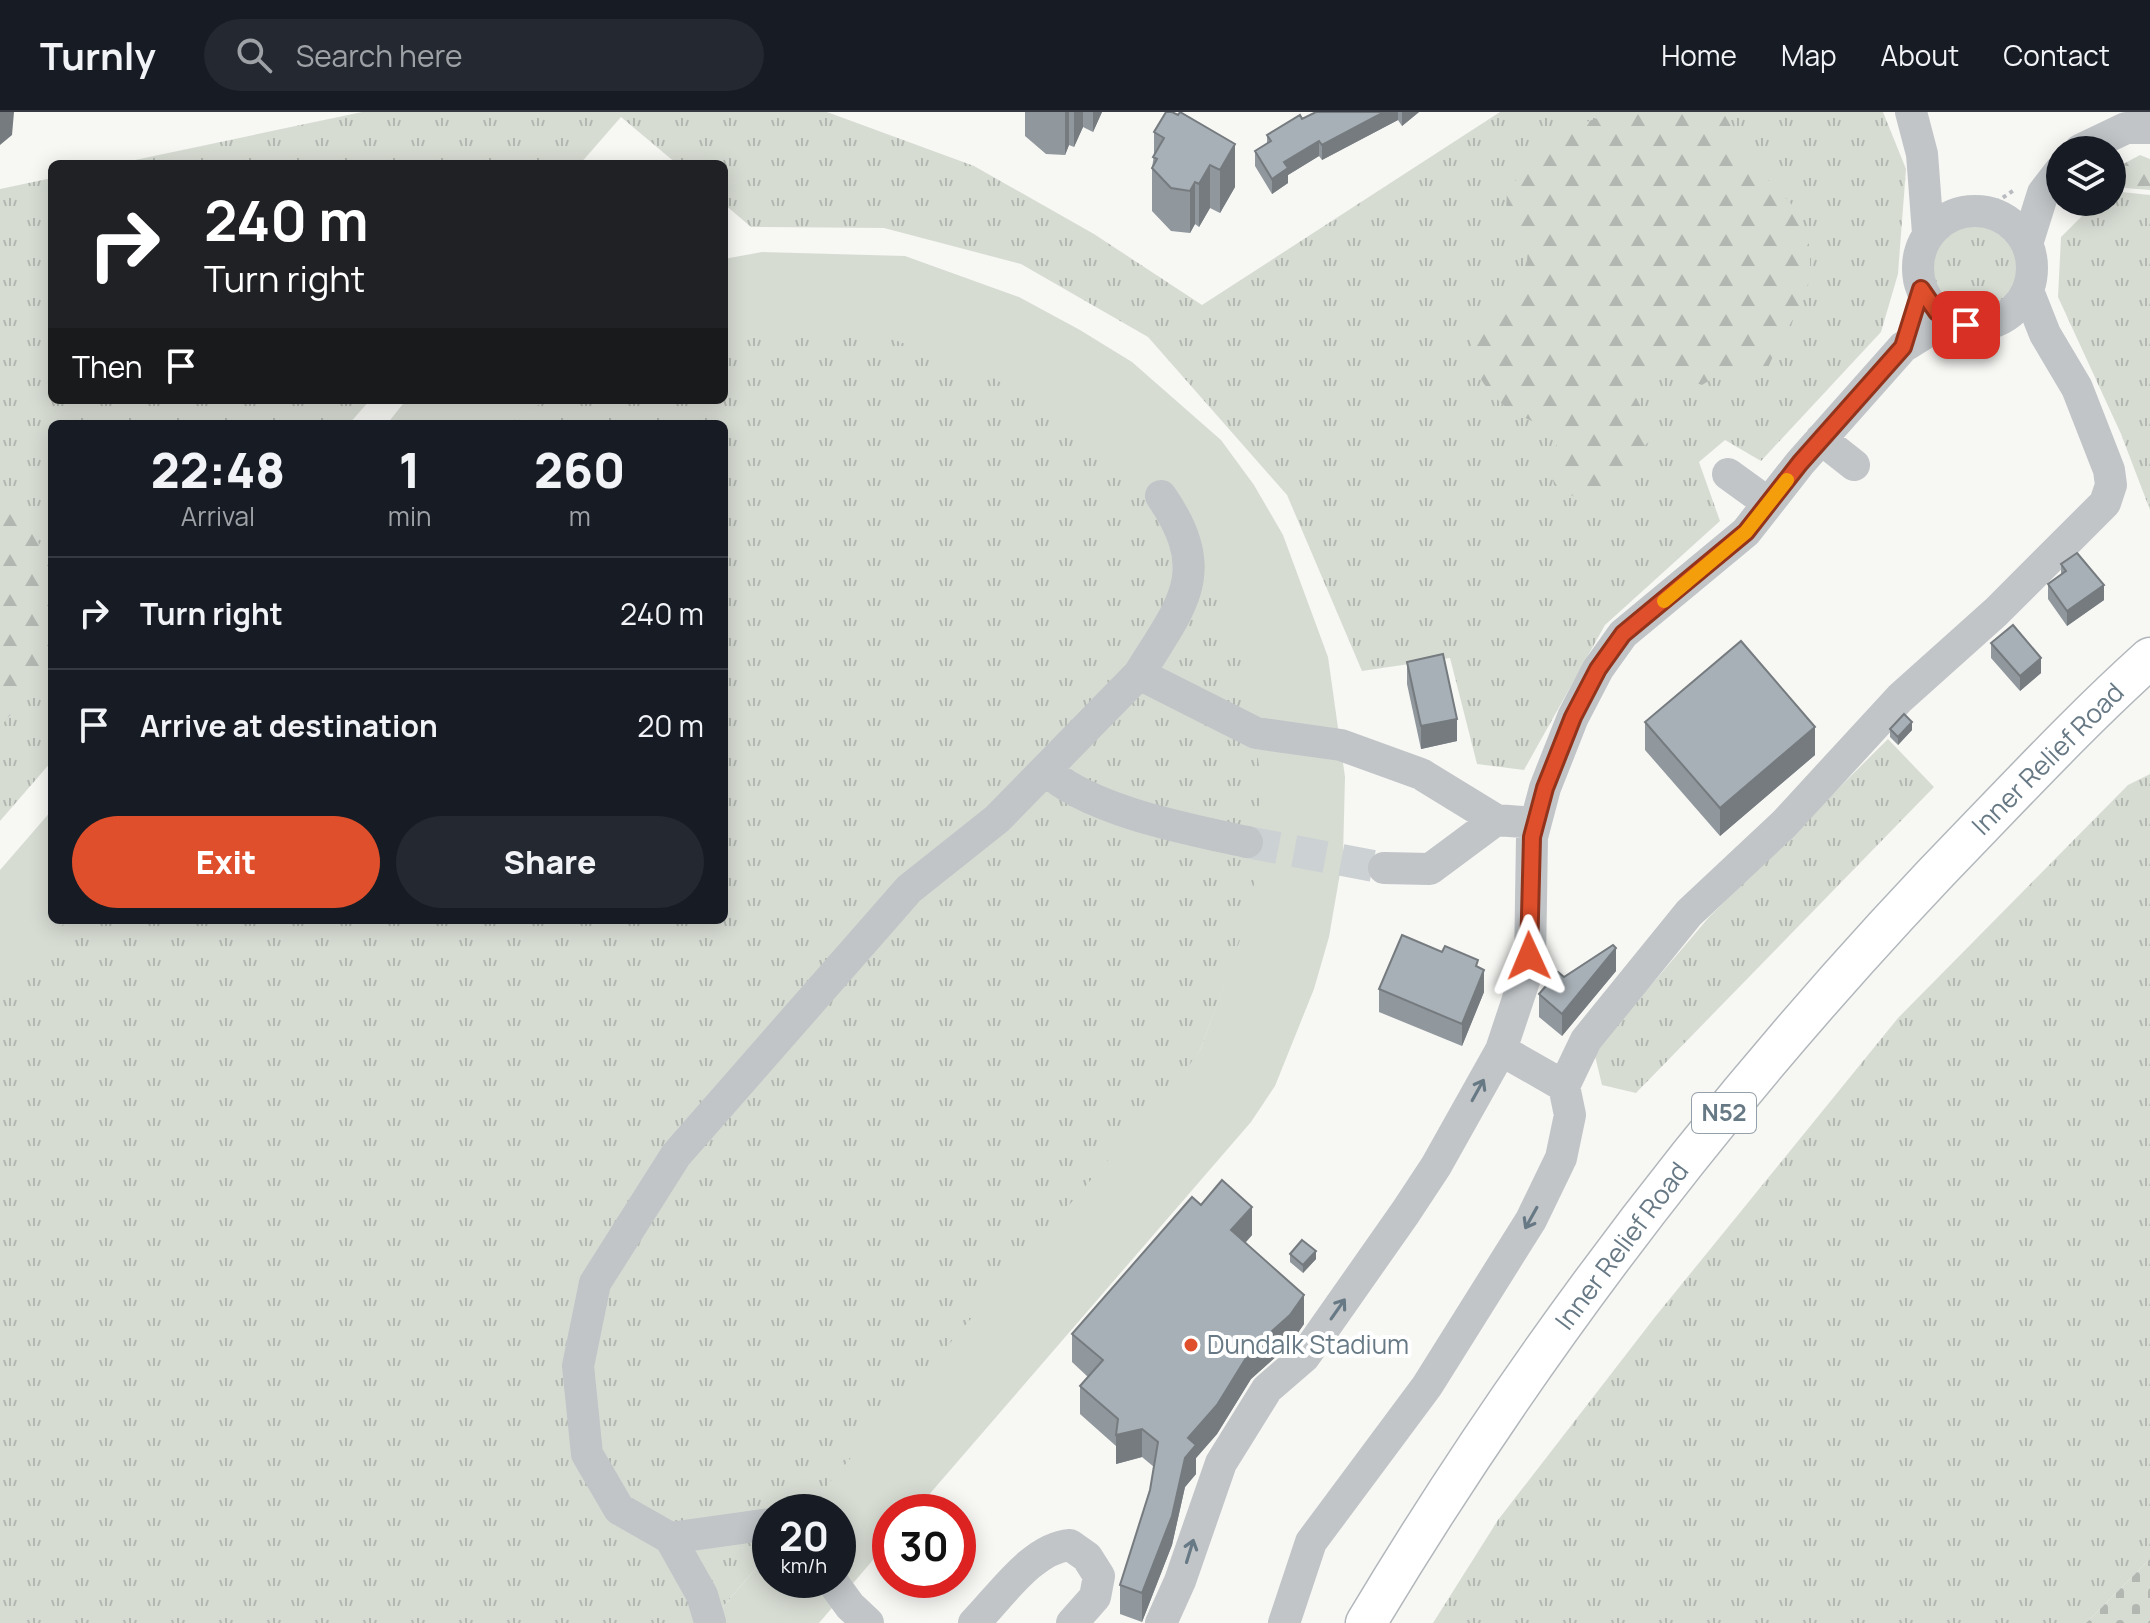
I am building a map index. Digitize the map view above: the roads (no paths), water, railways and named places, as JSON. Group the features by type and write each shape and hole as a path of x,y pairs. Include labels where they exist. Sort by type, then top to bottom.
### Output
{"main road":[{"name":"Inner Relief Road","path":"1366,1623 1545,1347 1638,1221 1727,1110 1806,1014 1937,870 2144,674"}],"street":[{"path":"1911,112 1922,154 1928,233"},
{"path":"2109,136 2126,128 2150,128"},
{"path":"1922,154 1959,213"},
{"path":"1999,216 2046,185"},
{"path":"2027,244 2046,195"},
{"path":"2001,320 2021,303 2028,291 2032,274 2027,244 2011,223 1983,211 1959,213 1942,221 1928,233 1919,251 1917,271 1921,289 1937,312 1966,325 2001,320 2045,334"},
{"path":"1903,347 1921,289"},
{"path":"1284,1623 1311,1542 1427,1386 1531,1220 1561,1158 1570,1115 1564,1086 1586,1040 1689,913 1784,824 1900,698 1996,612 2105,503 2111,485 2109,470 2077,388 2045,334 2028,291"},
{"path":"1161,1623 1180,1581 1221,1463 1267,1389 1304,1357 1398,1224 1436,1166 1501,1050 1530,963 1529,895 1535,823 1545,788 1573,717 1623,634 1746,532 1821,439 1903,347 1948,319"},
{"path":"1821,439 1854,465"},
{"path":"1728,474 1768,503"},
{"path":"710,1622 702,1595 670,1538 619,1509 587,1454 578,1366 595,1283 676,1155 909,889 997,819 1139,674 1182,604 1191,567 1181,525 1161,496"},
{"path":"1139,674 1256,733 1341,745 1421,774 1496,820 1535,823"},
{"path":"1046,770 1060,783 1157,822 1247,842"},
{"path":"1384,868 1430,869 1496,820"},
{"path":"1501,1050 1564,1086"},
{"path":"670,1538 752,1527"},
{"path":"974,1623 1040,1555 1058,1546 1070,1545 1087,1557 1099,1576 1095,1597 1072,1623"},
{"path":"844,1598 868,1623"}],"tunnel":[{"path":"1247,842 1384,868"}],"place":[{"name":"Dundalk Stadium","path":"1191,1345"}]}
